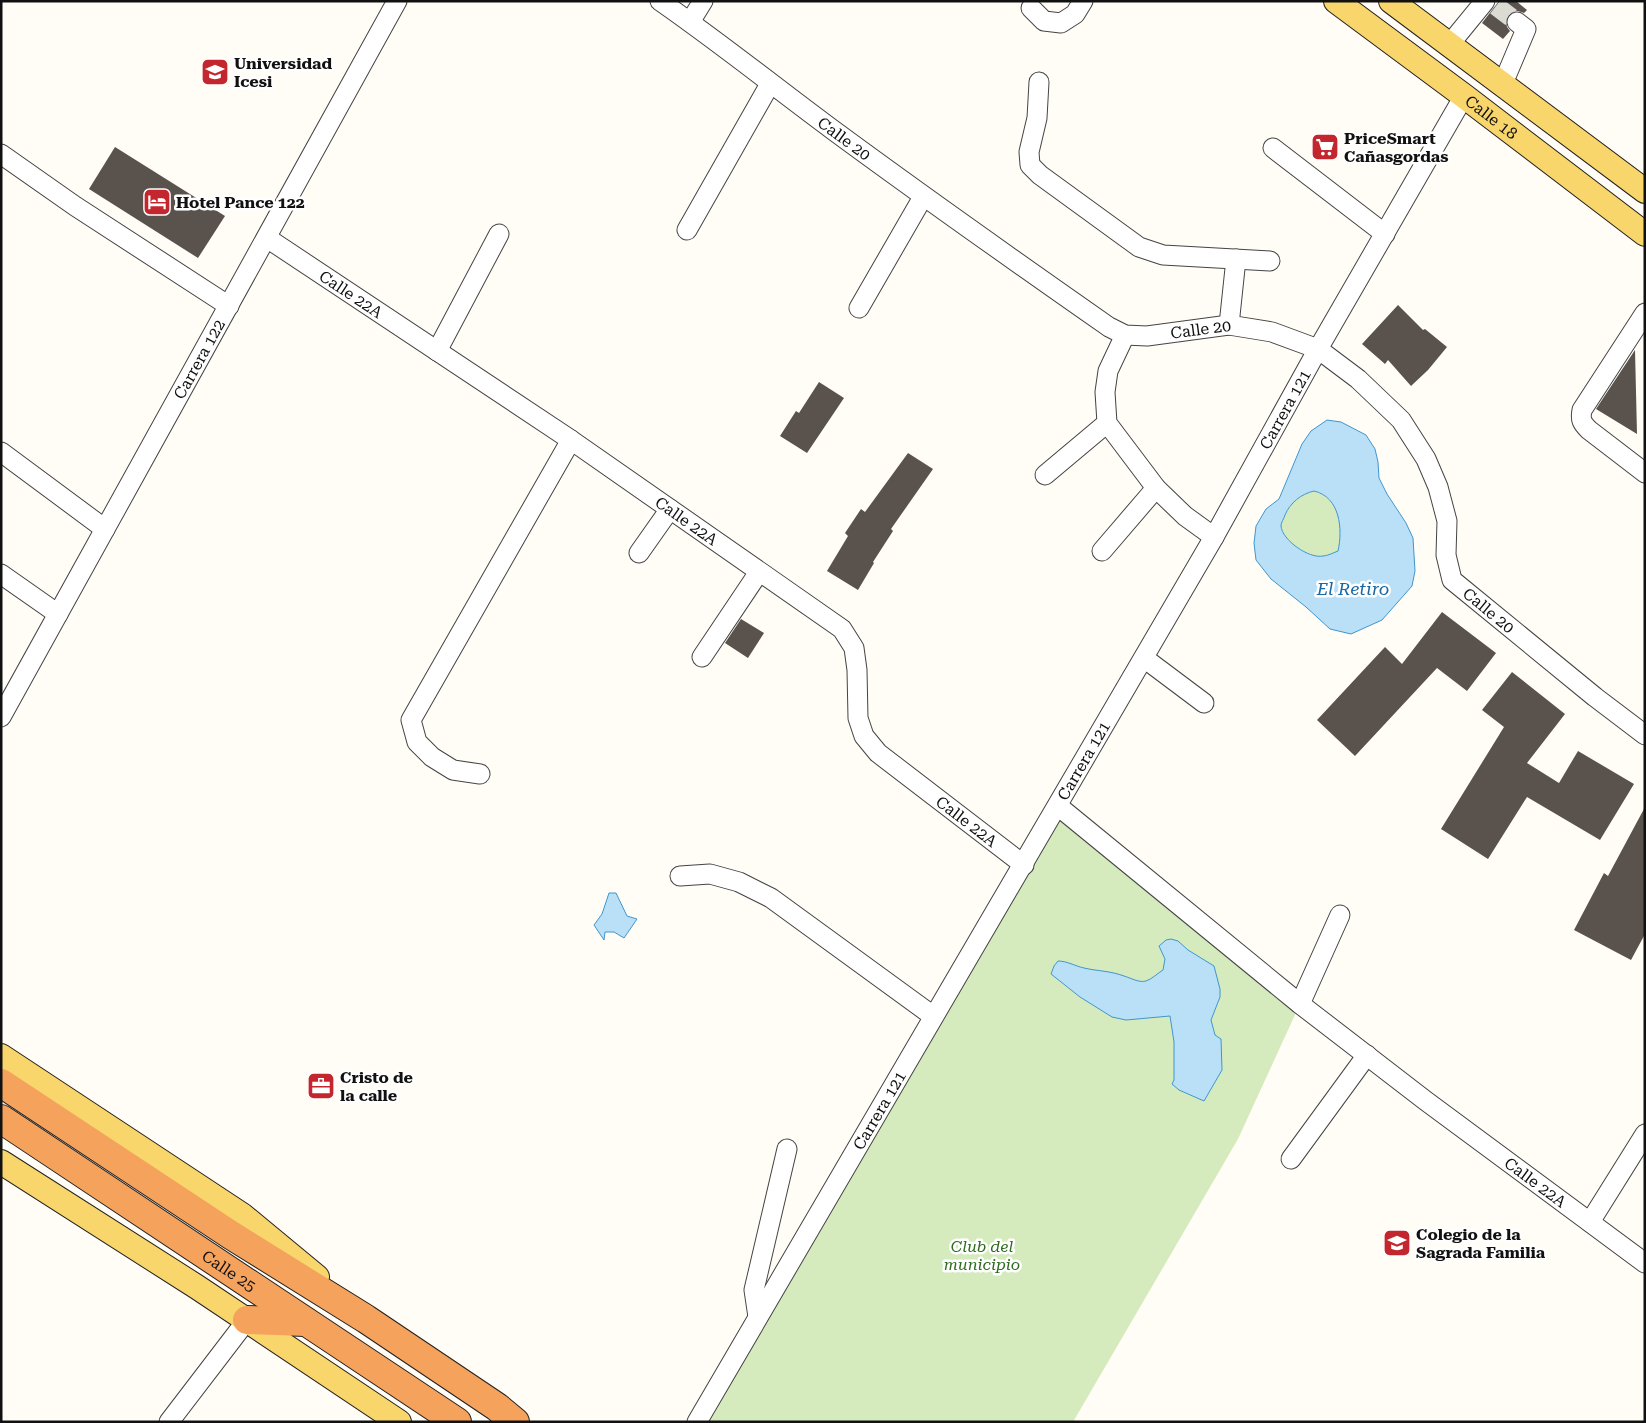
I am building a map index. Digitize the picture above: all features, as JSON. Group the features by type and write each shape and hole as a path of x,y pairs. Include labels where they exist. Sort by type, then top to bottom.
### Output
{"highway":[{"name":"Calle 25","path":"1,1083 231,1235 366,1319 497,1407 515,1422"},
{"name":"Calle 25","path":"1,1119 306,1322 428,1411 457,1422"},
{"path":"248,1320 306,1322"}],"main road":[{"name":"Calle 18","path":"1336,1 1645,234"},
{"name":"Calle 18","path":"1391,1 1642,186"},
{"name":"Calle 25","path":"1,1056 242,1215 366,1319"},
{"name":"Calle 25","path":"1,1162 248,1320 399,1422"}],"street":[{"name":"Carrera 122","path":"1,717 397,1"},
{"name":"Calle 20","path":"660,1 923,197 1109,328 1125,335 1147,336 1230,325 1272,332 1318,349 1358,379 1402,420 1426,459 1438,488 1447,520 1446,555 1452,580 1595,697 1645,734"},
{"path":"690,22 703,1"},
{"path":"1031,8 1044,21 1061,23 1075,14 1082,1"},
{"path":"1449,45 1490,3"},
{"path":"1501,83 1507,74 1526,29 1517,22"},
{"path":"1039,82 1037,118 1029,152 1030,165 1040,175 1139,247 1164,255 1270,261"},
{"path":"687,230 770,84"},
{"name":"Carrera 121","path":"697,1422 1214,537 1318,349 1464,96"},
{"path":"1273,148 1385,234"},
{"path":"1,154 75,206 229,306"},
{"path":"859,308 923,197"},
{"path":"437,351 498,234"},
{"name":"Calle 22A","path":"266,238 570,440 842,629 854,648 857,670 858,718 864,736 878,753 1024,865"},
{"path":"1230,325 1236,260"},
{"path":"1645,313 1582,410 1580,418 1588,430 1645,473"},
{"path":"1125,335 1108,371 1106,392 1108,423 1156,488 1185,516 1214,537"},
{"path":"1044,474 1108,423"},
{"path":"480,774 453,770 432,757 417,742 411,720 570,440"},
{"path":"1,452 105,529"},
{"path":"1102,551 1156,488"},
{"path":"639,553 670,509"},
{"path":"702,657 759,572"},
{"path":"1,574 58,614"},
{"path":"1144,658 1204,703"},
{"name":"Calle 22A","path":"1058,806 1300,1004 1426,1101 1645,1263"},
{"path":"680,876 710,874 739,882 771,898 933,1016"},
{"path":"1300,1004 1340,915"},
{"path":"1291,1158 1367,1055"},
{"path":"1590,1222 1645,1134"},
{"path":"758,1317 754,1290 787,1149"},
{"path":"169,1422 248,1320"}],"green space":[{"path":"1314,491 1329,500 1338,515 1340,533 1338,551 1325,556 1311,555 1304,552 1286,537 1281,526 1287,511 1293,503 1305,494"},
{"name":"Club del municipio","path":"1058,806 1300,1004 1238,1139 1073,1422 697,1422"}],"water":[{"name":"El Retiro","path":"1327,420 1341,422 1366,435 1375,449 1379,478 1413,538 1415,571 1412,586 1382,620 1351,634 1330,629 1271,579 1256,560 1254,543 1256,526 1266,509 1279,499 1302,444 1311,431","holes":["1314,491 1323,494 1338,515 1340,533 1338,551 1326,556 1317,556 1304,552 1297,547 1286,537 1281,526 1287,511 1296,500"]},
{"path":"609,893 616,893 627,916 637,919 624,938 614,932 605,932 604,940 594,925 602,914"},
{"path":"1166,940 1178,941 1188,950 1214,966 1220,989 1220,997 1211,1020 1215,1035 1221,1039 1222,1070 1204,1101 1179,1090 1172,1084 1174,1080 1174,1042 1170,1016 1126,1020 1112,1017 1080,997 1051,974 1054,966 1058,961 1061,961 1084,968 1114,973 1138,981 1146,981 1163,970 1165,959 1159,946"}],"building":[{"path":"1499,1 1516,1 1527,10 1524,13 1513,11 1508,15 1506,21 1510,31 1503,39 1482,23"},
{"name":"Hotel Pance 122","path":"115,147 225,216 198,258 89,189"},
{"path":"1398,305 1423,330 1425,329 1447,347 1428,370 1411,386 1388,360 1385,364 1362,344"},
{"path":"1635,350 1637,434 1596,409"},
{"path":"819,382 844,398 807,453 780,436 796,411 799,413"},
{"path":"908,453 933,469 891,529 893,531 858,590 827,571 848,536 845,533 861,509 865,512"},
{"path":"1442,612 1496,653 1467,691 1437,668 1355,756 1317,720 1385,647 1402,664"},
{"path":"741,619 764,633 748,658 725,643"},
{"path":"1512,672 1565,714 1527,763 1559,783 1578,751 1634,784 1600,840 1527,797 1488,859 1441,829 1504,727 1482,710"},
{"path":"1645,807 1645,934 1631,960 1574,930 1604,873 1608,876"}],"tunnel":[{"path":"1496,6 1517,22"}],"place":[{"name":"Universidad Icesi","path":"215,72"},
{"name":"PriceSmart Cañasgordas","path":"1325,147"},
{"name":"Hotel Pance 122","path":"157,202"},
{"name":"Cristo de la calle","path":"321,1086"},
{"name":"Colegio de la Sagrada Familia","path":"1397,1243"}]}
